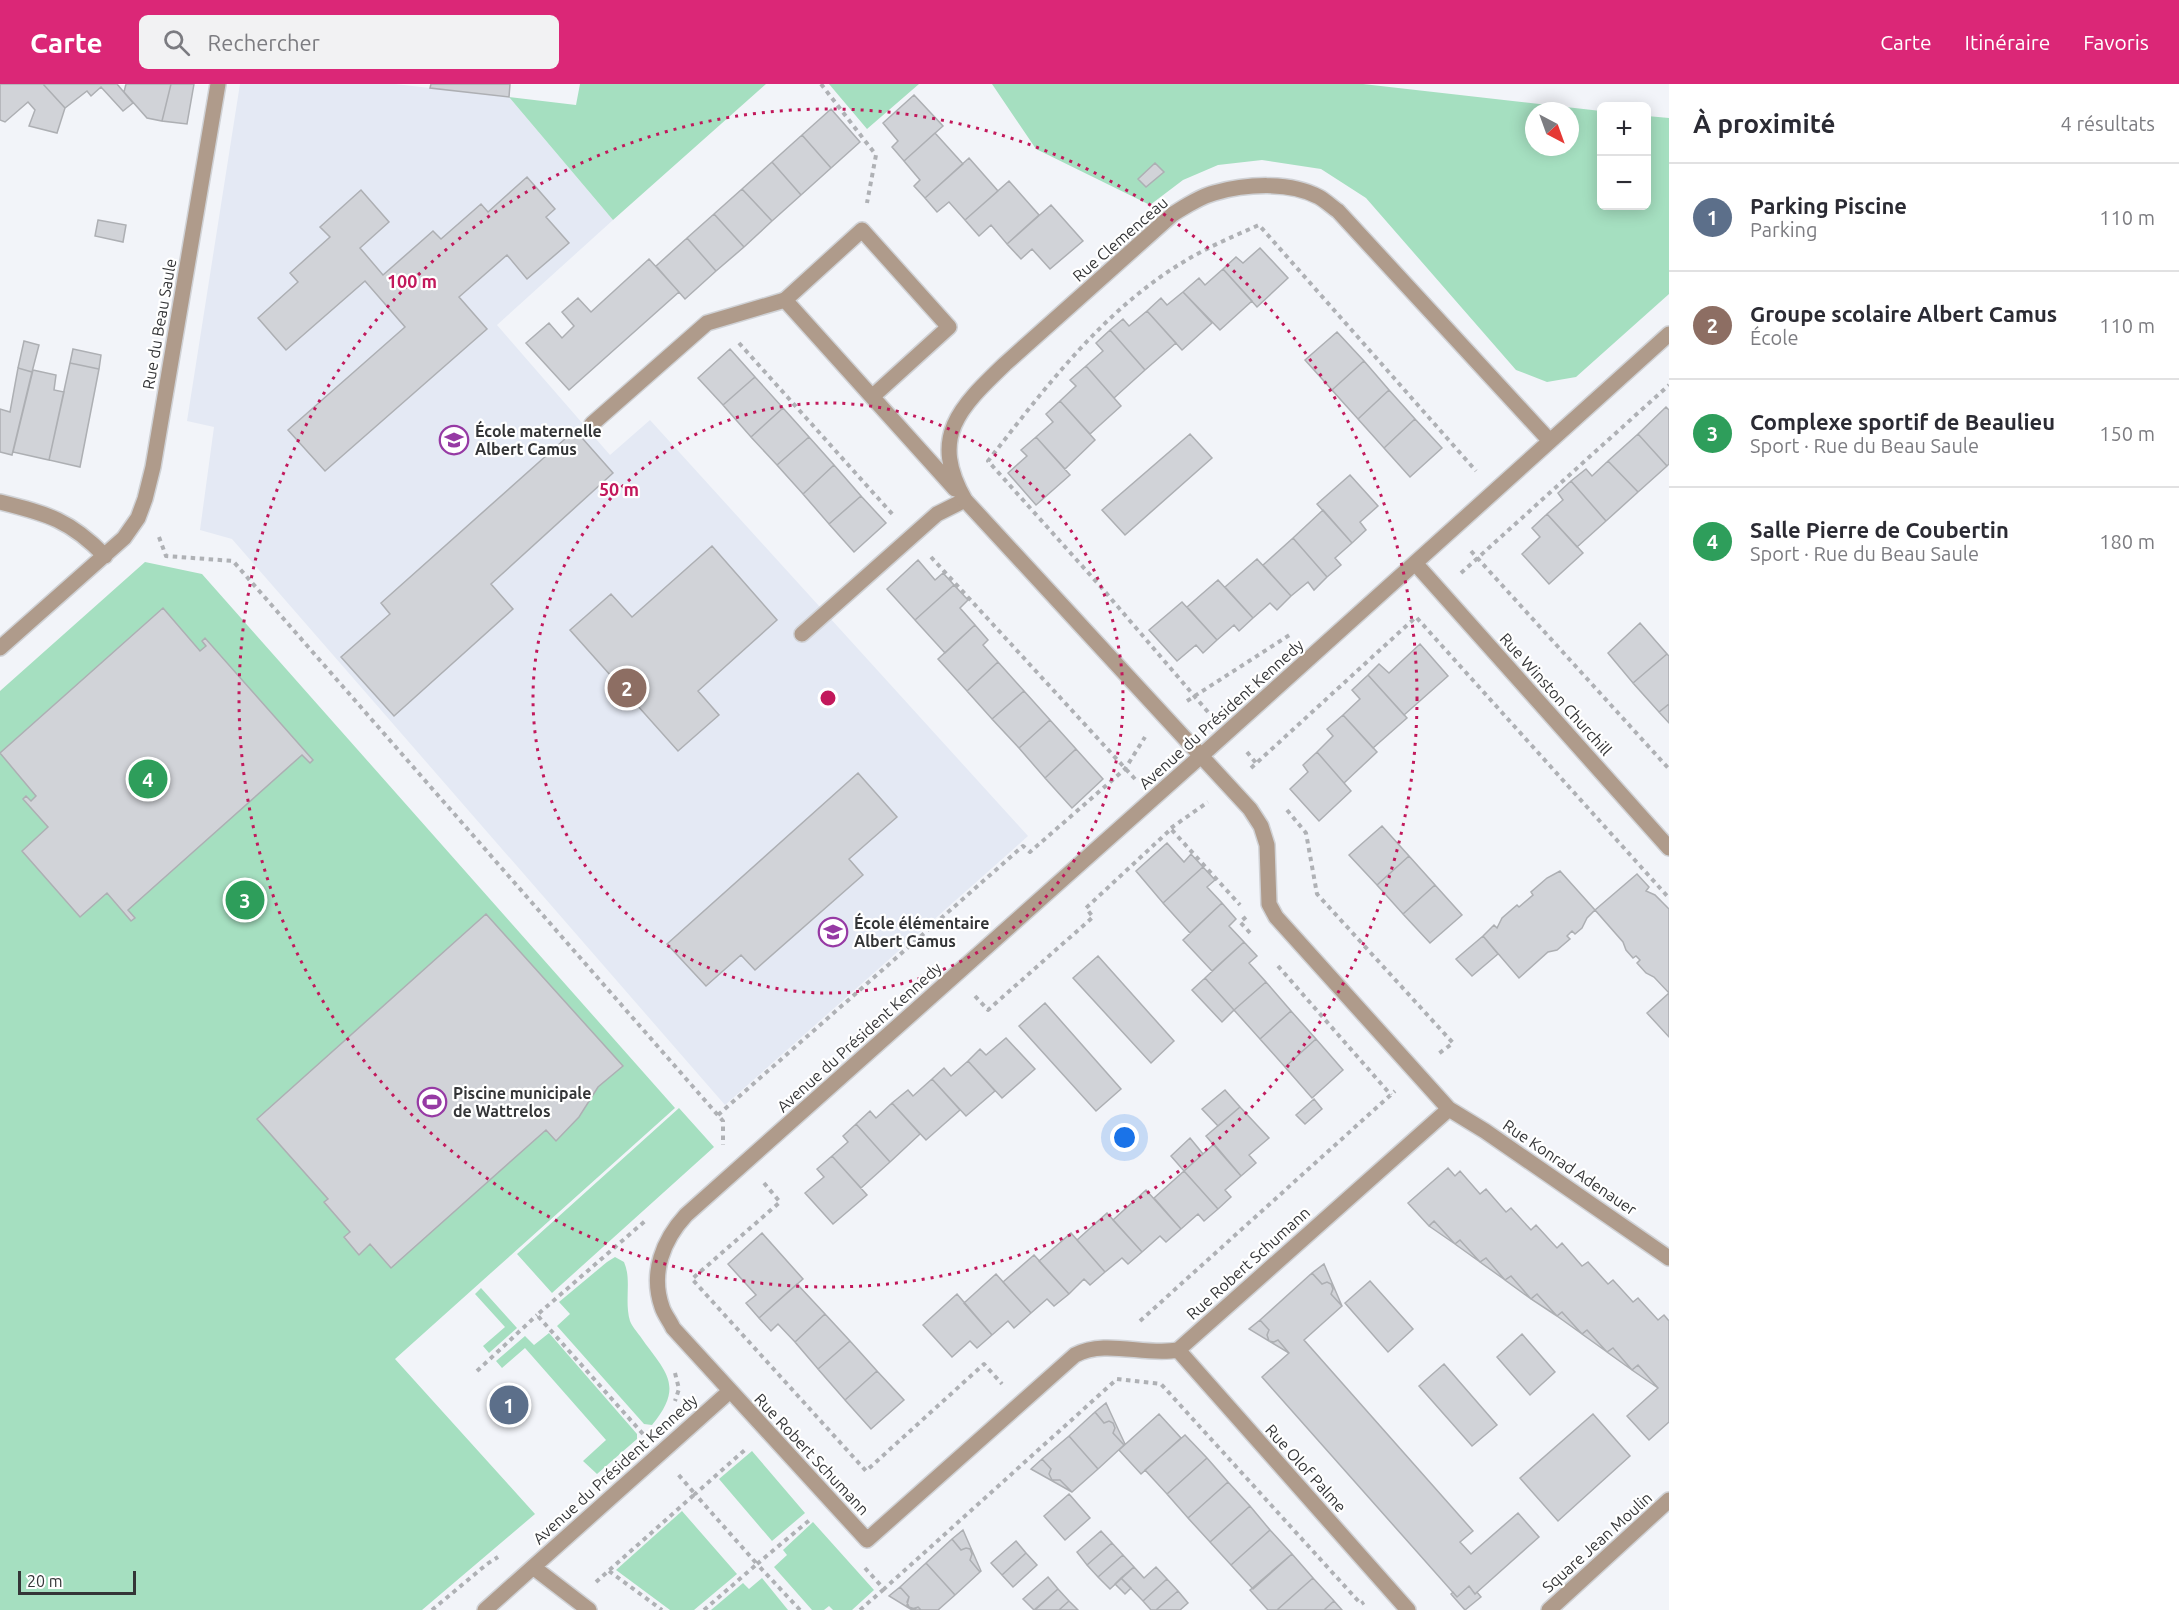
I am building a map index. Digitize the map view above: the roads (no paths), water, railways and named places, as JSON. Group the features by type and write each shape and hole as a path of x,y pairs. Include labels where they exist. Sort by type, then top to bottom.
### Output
{"street":[{"name":"Rue du Beau Saule","path":"0,648 105,556 124,538 138,518 153,467 218,84"},
{"name":"Rue Clemenceau","path":"962,495 954,481 948,443 952,428 981,387 1173,214 1213,193 1253,187 1300,190 1320,197 1338,211 1550,441"},
{"path":"592,424 707,323 785,300 862,230 949,327 873,396"},
{"name":"Rue Clemenceau","path":"785,300 1202,755"},
{"name":"Avenue du Président Kennedy","path":"485,1610 730,1391 673,1328 662,1308 658,1290 658,1268 662,1249 671,1231 739,1167 1228,732 1669,334"},
{"path":"802,634 912,535 962,495"},
{"path":"0,502 50,515 70,525 87,537 105,556"},
{"name":"Rue Winston Churchill","path":"1415,563 1669,848"},
{"path":"1202,755 1250,809 1261,826 1267,845 1269,904 1276,917 1449,1109"},
{"name":"Rue Konrad Adenauer","path":"1449,1109 1485,1131 1669,1257"},
{"name":"Rue Robert Schumann","path":"730,1391 867,1540 1075,1355 1085,1349 1097,1348 1165,1352 1178,1350 1449,1109"},
{"name":"Rue Olof Palme","path":"1178,1350 1408,1610"},
{"name":"Square Jean Moulin","path":"1549,1610 1669,1500"},
{"path":"534,1567 590,1610"}],"place":[{"name":"École maternelle Albert Camus","path":"454,440"},
{"name":"Groupe scolaire Albert Camus","path":"627,688"},
{"name":"Salle Pierre de Coubertin","path":"148,779"},
{"name":"Complexe sportif de Beaulieu","path":"245,900"},
{"name":"École élémentaire Albert Camus","path":"833,932"},
{"name":"Piscine municipale de Wattrelos","path":"432,1102"},
{"name":"Parking Piscine","path":"509,1405"}]}
